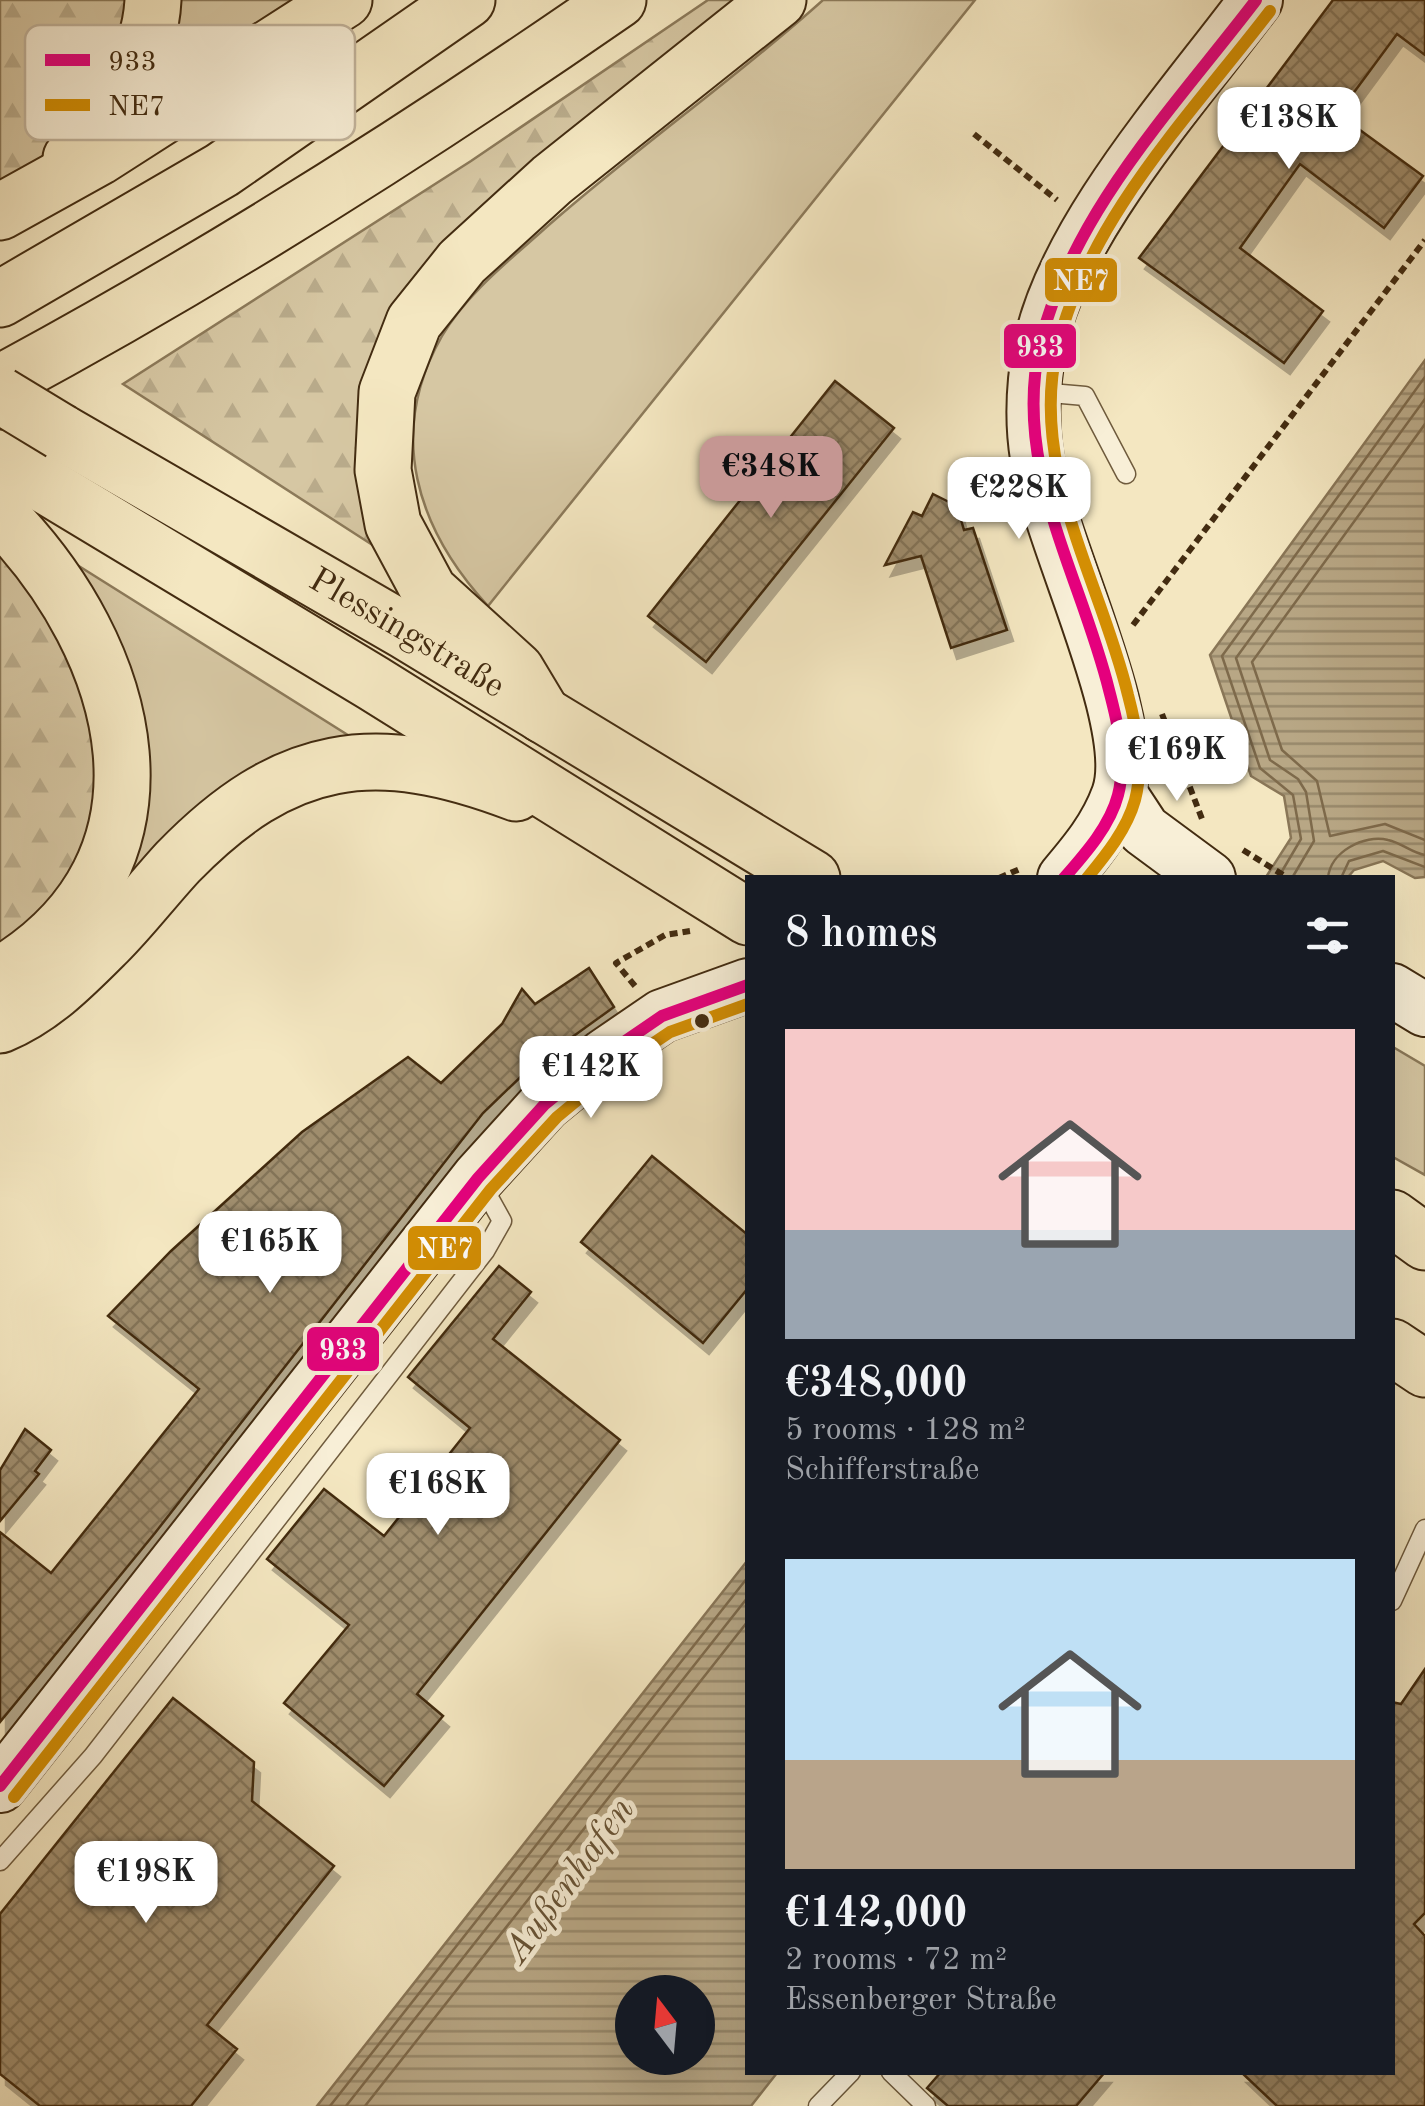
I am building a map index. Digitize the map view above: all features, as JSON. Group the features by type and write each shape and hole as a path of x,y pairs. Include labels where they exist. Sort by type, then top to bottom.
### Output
{"highway":[{"path":"147,25 152,0"},
{"path":"304,25 344,0"},
{"path":"355,78 467,0"},
{"path":"0,382 116,320 484,92 618,0"},
{"path":"417,611 383,470 387,392 414,322 462,262 552,180 778,0"},
{"path":"21,201 85,140"},
{"path":"21,201 119,140"},
{"path":"0,299 222,170 265,140"},
{"path":"2,445 116,320"},
{"name":"Plessingstraße","path":"0,395 61,432 417,611 516,670 542,715 807,875"},
{"name":"Plessingstraße","path":"2,445 594,822 723,924"},
{"path":"0,515 34,550 87,633 108,679 125,780 116,837 96,882 66,923 32,956 0,976"},
{"path":"0,1025 29,1012 72,977 179,861 232,816 271,786 322,766 347,760 410,764 498,786 594,822"},
{"path":"1395,1203 1425,1218"},
{"path":"1395,1220 1425,1242"},
{"path":"1395,1256 1425,1270"},
{"path":"1395,1349 1425,1369"}],"street":[{"path":"1067,875 1094,843 1119,792 1119,738 1037,460 1033,392 1052,298 1090,224 1256,0"},
{"path":"1119,792 1144,830 1210,854"},
{"path":"0,1786 478,1178 546,1104 662,1016 745,986"},
{"path":"1395,992 1425,1010"}],"lane":[{"path":"1033,392 1085,396 1126,474"},
{"path":"0,1861 93,1756 485,1251 502,1221 478,1178"},
{"path":"1395,1594 1425,1529"},
{"path":"818,2106 848,2075"},
{"path":"894,2075 926,2106"}],"path":[{"path":"974,134 1060,203"},
{"path":"1124,612 1130,630 1425,240"},
{"path":"1158,704 1203,824 1210,854 1278,875"},
{"path":"662,1016 616,963 665,935 723,924"}],"green space":[{"path":"0,0 133,0 128,25 25,25 25,140 61,140 0,189"},
{"path":"167,0 307,0 268,25 161,25"},
{"path":"708,0 745,0 379,342 356,448 374,546 123,384 471,161"},
{"path":"823,0 975,0 488,606 443,545 427,513 417,479 413,444 416,409 425,373 442,336 475,293 514,256"},
{"path":"0,551 32,592 72,665 90,716 97,762 93,809 68,876 43,912 0,944"},
{"path":"74,563 351,737 106,898"},
{"path":"1395,1048 1425,1066 1425,1175 1395,1158"}],"water":[{"path":"1425,360 1425,877 1415,878 1383,861 1350,875 1267,875 1291,838 1284,796 1251,776 1210,655"},
{"name":"Außenhafen","path":"745,1564 745,2075 775,2075 751,2106 317,2106"}],"building":[{"path":"1333,0 1425,0 1425,55 1397,34 1338,114 1423,176 1384,228 1300,164 1240,248 1323,311 1284,363 1139,258"},
{"path":"835,381 894,428 706,662 648,616"},
{"path":"933,494 957,506 964,530 973,528 1007,630 951,648 921,556 885,565 913,512 922,516"},
{"path":"589,968 614,1007 532,1066 483,1113 155,1533 0,1722 0,1532 51,1573 199,1389 108,1316 171,1251 302,1132 408,1057 441,1083 502,1024 522,989 535,1004"},
{"path":"652,1156 745,1233 745,1292 703,1343 581,1242"},
{"path":"499,1266 531,1292 493,1339 620,1440 417,1694 443,1716 384,1786 284,1703 349,1625 267,1559 324,1489 384,1536 470,1428 408,1377"},
{"path":"25,1429 51,1450 35,1471 39,1474 0,1521 0,1470"},
{"path":"1425,1669 1425,1913 1414,1924 1425,1936 1425,2106 1277,2106 1244,2075 1395,2075 1395,1703 1401,1704"},
{"path":"173,1698 254,1762 252,1801 334,1866 207,2025 237,2049 191,2106 40,2106 0,2074 0,1914"},
{"path":"938,2075 1102,2075 1076,2106 948,2106 927,2088"}],"transit line":[{"name":"933","path":"1066,875 1109,818 1121,782 1121,756 1097,647 1042,478 1034,390 1040,345 1055,297 1101,206 1161,120 1256,0"},
{"name":"NE7","path":"1089,875 1127,821 1138,787 1139,761 1134,721 1116,653 1060,481 1052,438 1051,394 1057,349 1092,256 1117,212 1176,129 1270,11"},
{"name":"933","path":"0,1786 478,1178 545,1104 605,1055 662,1016 745,986"},
{"name":"NE7","path":"14,1797 491,1189 557,1117 615,1069 670,1032 745,1005"}]}
